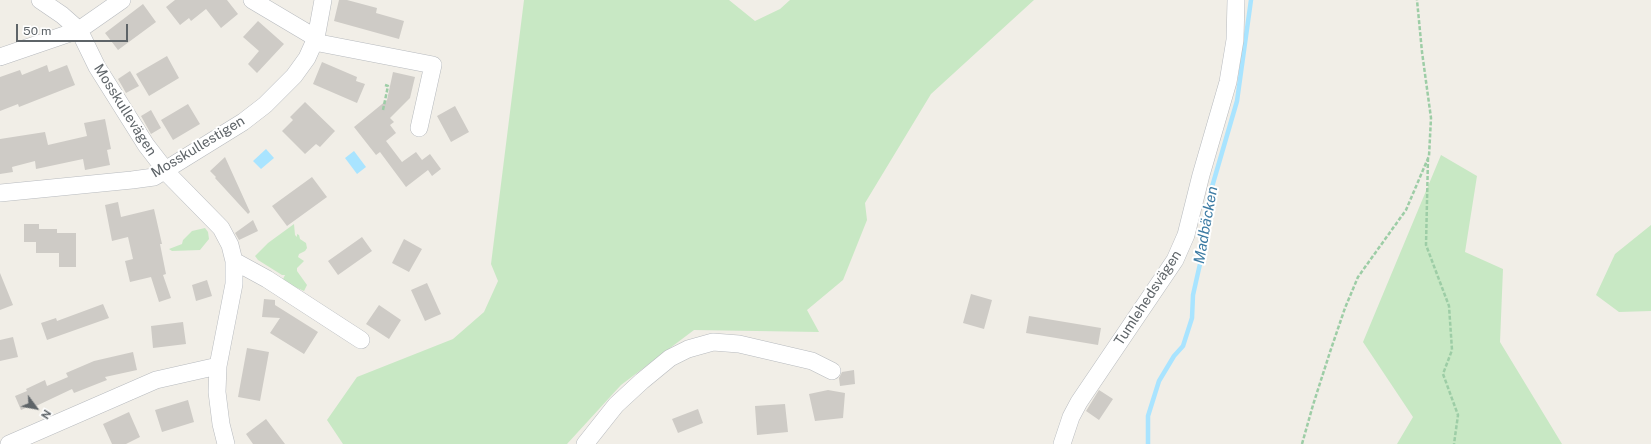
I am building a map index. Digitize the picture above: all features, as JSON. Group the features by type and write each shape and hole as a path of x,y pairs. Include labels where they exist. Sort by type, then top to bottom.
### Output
{"street":[{"name":"Mosskullevägen","path":"40,0 62,15 79,30 97,67 117,100 164,170 221,228 230,245 234,261 234,284 218,366 217,392 221,424 226,444"},
{"path":"0,57 79,30 122,0"},
{"path":"252,0 315,40 433,64 420,128"},
{"name":"Mosskullestigen","path":"0,193 154,177 243,122 265,105 294,76 307,58 315,40 323,0"},
{"name":"Tumlehedsvägen","path":"1062,444 1071,417 1079,402 1175,260 1186,235 1205,160 1228,82 1235,40 1236,0"},
{"path":"234,261 267,279 362,340"},
{"path":"585,444 616,405 642,381 670,358 688,349 713,342 739,344 812,361 832,371"},
{"path":"9,444 156,380 218,366"}],"path":[{"path":"1417,0 1431,118 1428,156 1426,245 1449,306 1452,350 1443,374 1458,415 1454,444"},
{"path":"383,110 388,86 385,85"},
{"path":"1302,444 1313,405 1345,308 1358,277 1406,210 1428,156"}],"green space":[{"path":"524,0 729,0 755,21 780,9 790,0 1034,0 931,94 865,203 867,220 843,280 807,310 819,332 694,330 621,385 567,444 343,444 327,420 357,377 453,339 484,312 498,281 491,264"},
{"path":"1441,155 1477,176 1465,252 1503,269 1500,342 1562,444 1397,444 1413,417 1363,342"},
{"path":"294,224 295,235 297,237 297,234 299,235 300,239 306,243 307,248 299,254 298,257 304,261 297,268 297,271 307,285 304,291 282,281 285,275 282,275 258,260 255,256 268,243"},
{"path":"1651,225 1651,311 1619,312 1596,295 1615,254"},
{"path":"205,228 208,232 209,239 200,250 172,251 169,249 182,244 183,240 192,231"}],"water":[{"path":"266,149 274,158 261,169 253,161"},
{"path":"354,151 366,167 357,174 345,158"}],"building":[{"path":"175,0 227,0 238,14 221,28 206,9 191,21 189,18 180,25 166,7"},
{"path":"339,0 347,0 377,8 376,13 404,21 399,39 334,21"},
{"path":"143,4 156,22 118,50 105,33"},
{"path":"258,21 284,44 257,73 248,64 259,51 243,37"},
{"path":"167,56 179,78 149,96 136,74"},
{"path":"322,62 357,77 356,81 365,84 357,103 313,84"},
{"path":"47,65 49,72 67,65 75,85 19,107 18,104 0,111 0,77 20,70 22,75"},
{"path":"130,71 139,86 126,93 118,79"},
{"path":"393,72 415,77 410,98 390,118 394,122 390,125 396,133 386,141 402,162 416,152 422,160 430,154 441,169 432,176 428,170 406,187 380,152 376,155 354,127 387,100"},
{"path":"305,102 335,131 320,147 316,144 305,154 282,131 293,120 290,117"},
{"path":"188,104 200,124 173,140 161,120"},
{"path":"455,106 469,132 451,142 437,116"},
{"path":"151,110 161,128 151,134 141,116"},
{"path":"105,119 111,149 107,150 110,165 85,170 83,159 36,169 35,161 12,167 13,172 0,174 0,139 45,132 48,145 87,136 84,123"},
{"path":"225,157 250,212 248,214 210,171"},
{"path":"312,177 327,197 287,226 272,206"},
{"path":"118,202 121,217 154,209 162,244 160,244 166,274 163,275 171,298 159,302 151,277 130,282 125,261 133,259 128,237 112,241 105,205"},
{"path":"253,220 258,231 239,240 235,233"},
{"path":"24,224 39,224 39,229 57,229 57,233 76,233 76,267 59,267 59,253 36,253 36,242 24,242"},
{"path":"362,237 372,251 338,275 328,261"},
{"path":"404,239 422,249 409,272 392,263"},
{"path":"0,273 13,305 0,310"},
{"path":"207,280 212,296 196,301 192,285"},
{"path":"427,283 441,314 425,321 411,290"},
{"path":"971,294 992,300 984,329 963,323"},
{"path":"264,299 275,300 275,305 318,332 304,354 270,333 280,318 262,317"},
{"path":"103,304 109,318 47,340 41,323 56,318 57,321"},
{"path":"379,305 401,320 389,339 366,324"},
{"path":"1029,316 1101,328 1098,345 1026,333"},
{"path":"183,322 186,344 153,348 151,326"},
{"path":"13,337 18,357 0,361 0,340"},
{"path":"247,348 269,352 260,401 238,397"},
{"path":"133,352 137,370 105,377 107,380 74,393 72,389 34,407 33,405 21,410 15,396 27,391 26,389 45,380 47,386 68,377 66,373 94,361"},
{"path":"854,370 855,384 840,386 839,378 842,372"},
{"path":"828,390 845,393 843,418 815,421 809,394"},
{"path":"1099,390 1113,399 1099,420 1086,411"},
{"path":"188,400 194,422 162,432 155,410"},
{"path":"785,404 788,432 757,435 755,406"},
{"path":"698,409 703,423 678,433 672,419"},
{"path":"129,412 140,437 126,444 112,444 103,424"},
{"path":"266,419 285,444 253,444 246,434"}],"waterway":[{"name":"Madbäcken","path":"1148,444 1148,416 1159,381 1174,356 1183,346 1192,318 1193,295 1202,255 1207,204 1237,101 1251,0"}]}
